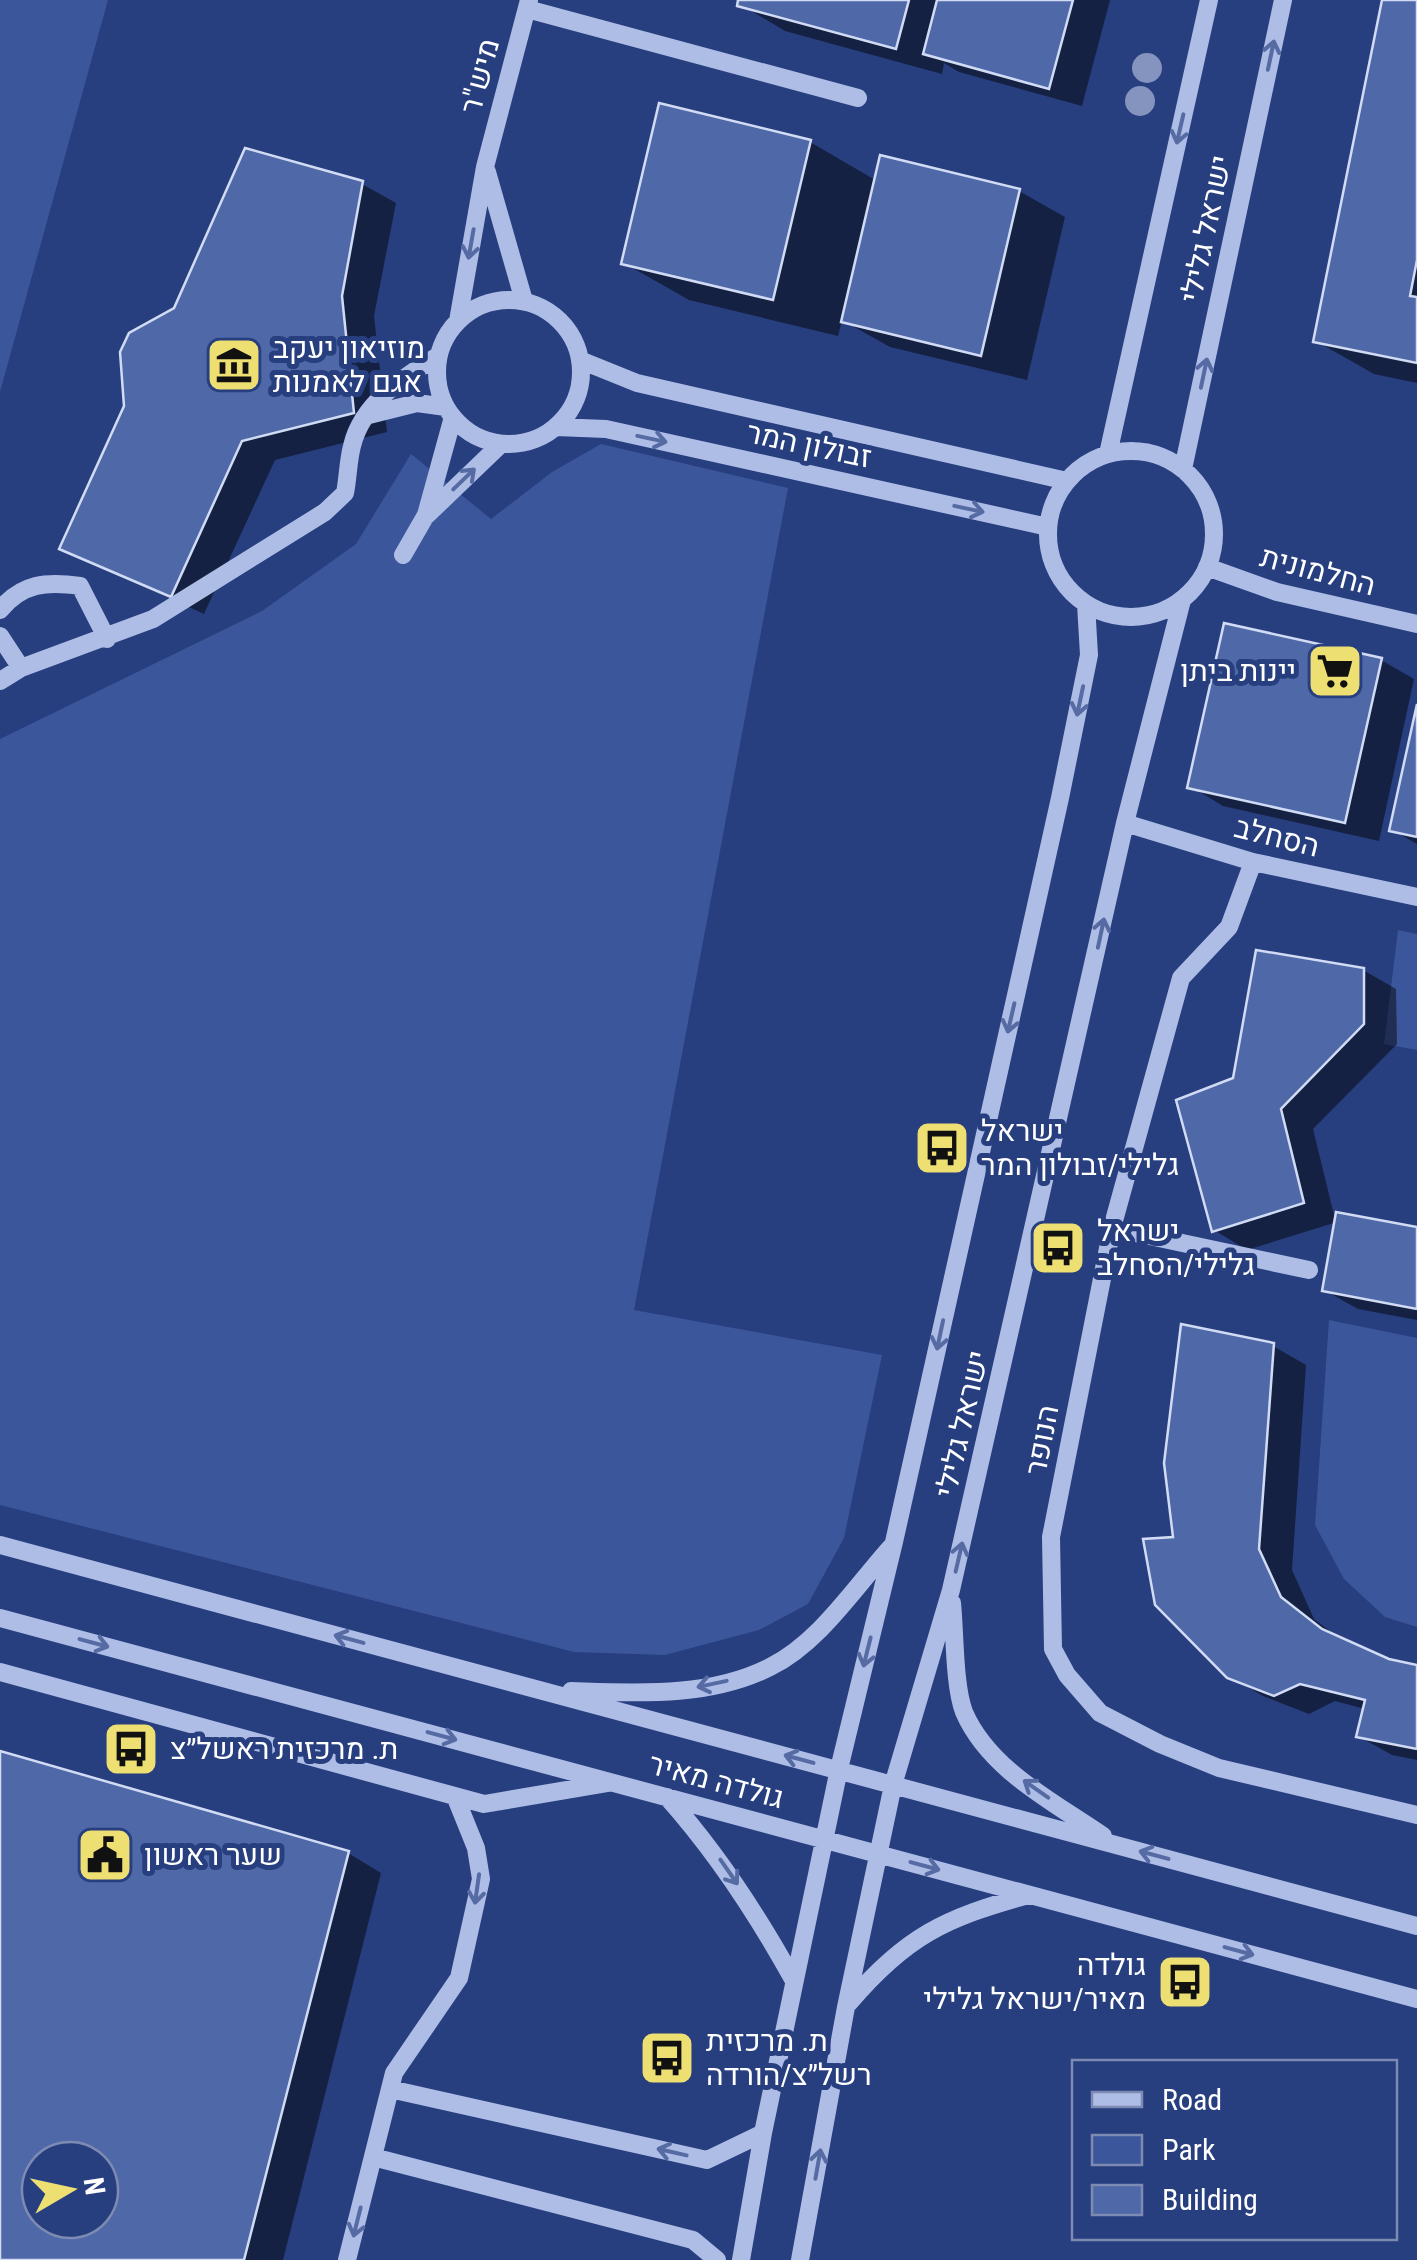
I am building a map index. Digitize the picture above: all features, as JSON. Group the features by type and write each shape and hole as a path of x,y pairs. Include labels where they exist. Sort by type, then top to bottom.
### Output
{"street":[{"name":"ישראל גלילי","path":"1108,454 1210,0"},
{"name":"ישראל גלילי","path":"1183,468 1283,0"},
{"path":"528,4 858,98"},
{"name":"מיש\"ר","path":"458,322 485,166 528,4"},
{"path":"485,166 524,301"},
{"path":"0,681 21,668 107,639 169,610 324,512 346,493 352,446 364,417 400,380 438,356 458,322 477,307 500,300 524,301 561,322 574,339 580,360 580,385 571,408 556,428 520,443 501,444 466,430 449,412 439,391 438,356"},
{"name":"זבולון המר","path":"580,360 637,384 1066,481"},
{"path":"364,417 416,404 449,412"},
{"path":"426,515 449,412"},
{"name":"זבולון המר","path":"556,428 606,428 1048,527"},
{"path":"403,555 426,515 501,444"},
{"path":"1182,600 1164,611 1124,617 1086,604 1064,584 1051,557 1048,527 1054,502 1066,481 1085,464 1108,454 1134,450 1160,456 1183,468 1201,488 1212,514 1214,541 1207,568"},
{"name":"ישראל גלילי","path":"800,2260 892,1785 951,1590 1126,823 1182,600 1207,568"},
{"name":"החלמונית","path":"1207,568 1278,592 1417,624"},
{"path":"0,610 14,593 51,581 80,586 107,639"},
{"name":"ישראל גלילי","path":"741,2260 762,2133 824,1838 894,1542 1089,656 1086,604"},
{"path":"0,636 21,668"},
{"name":"הסחלב","path":"1126,823 1253,862 1417,897"},
{"name":"הנופר","path":"1253,862 1228,926 1181,978 1112,1228 1052,1538 1053,1649 1067,1675 1100,1713 1160,1744 1219,1768 1417,1815"},
{"path":"1112,1228 1309,1270"},
{"path":"540,1690 666,1694 771,1667 813,1635 894,1542"},
{"name":"גולדה מאיר","path":"0,1545 1417,1926"},
{"path":"951,1590 964,1710 994,1756 1013,1774 1116,1845"},
{"name":"גולדה מאיר","path":"0,1618 1417,1999"},
{"path":"0,1672 484,1804 613,1782"},
{"path":"347,2260 394,2073 459,1978 481,1880 476,1848 454,1796"},
{"path":"666,1797 710,1846 752,1905 794,1981"},
{"path":"846,2007 883,1964 956,1914 1029,1894"},
{"path":"390,2089 707,2160 762,2133"},
{"path":"373,2157 693,2240 717,2260"}],"green space":[{"path":"0,0 108,0 0,392"},
{"path":"601,444 788,488 634,1310 882,1355 844,1538 808,1604 759,1630 665,1655 574,1652 0,1505 0,739 262,611 356,544 411,454 491,519 552,472"},
{"path":"1398,930 1417,934 1417,1050 1384,1044"},
{"path":"1329,1320 1417,1338 1417,1627 1385,1617 1344,1579 1315,1525"}],"building":[{"path":"738,0 909,0 896,49 737,6"},
{"path":"937,0 1073,0 1049,89 923,54"},
{"path":"1382,0 1417,0 1417,260 1410,296 1417,297 1417,363 1313,342"},
{"path":"659,103 811,140 773,300 621,264"},
{"name":"מוזיאון יעקב אגם לאמנות","path":"245,148 363,181 342,296 354,413 242,441 171,597 59,549 124,406 120,352 129,333 174,308"},
{"path":"880,155 1020,189 981,356 841,322"},
{"path":"1224,623 1382,658 1345,823 1187,788"},
{"path":"1417,704 1417,837 1389,831"},
{"path":"1256,950 1364,968 1364,1024 1281,1109 1304,1203 1212,1232 1176,1100 1233,1078"},
{"path":"1336,1212 1417,1227 1417,1309 1322,1291"},
{"path":"1181,1324 1274,1343 1259,1549 1281,1597 1322,1629 1389,1659 1417,1665 1417,1749 1356,1737 1365,1700 1300,1684 1274,1696 1227,1678 1155,1605 1143,1539 1173,1537 1164,1463"},
{"name":"שער ראשון","path":"0,1751 349,1851 244,2260 0,2260"}],"place":[{"name":"מוזיאון יעקב אגם לאמנות","path":"234,365"},
{"name":"יינות ביתן","path":"1335,671"},
{"name":"ישראל גלילי/זבולון המר","path":"942,1148"},
{"name":"ישראל גלילי/הסחלב","path":"1058,1248"},
{"name":"ת. מרכזית ראשל״צ","path":"131,1749"},
{"name":"שער ראשון","path":"105,1855"},
{"name":"גולדה מאיר/ישראל גלילי","path":"1185,1982"},
{"name":"ת. מרכזית רשל״צ/הורדה","path":"667,2058"}]}
